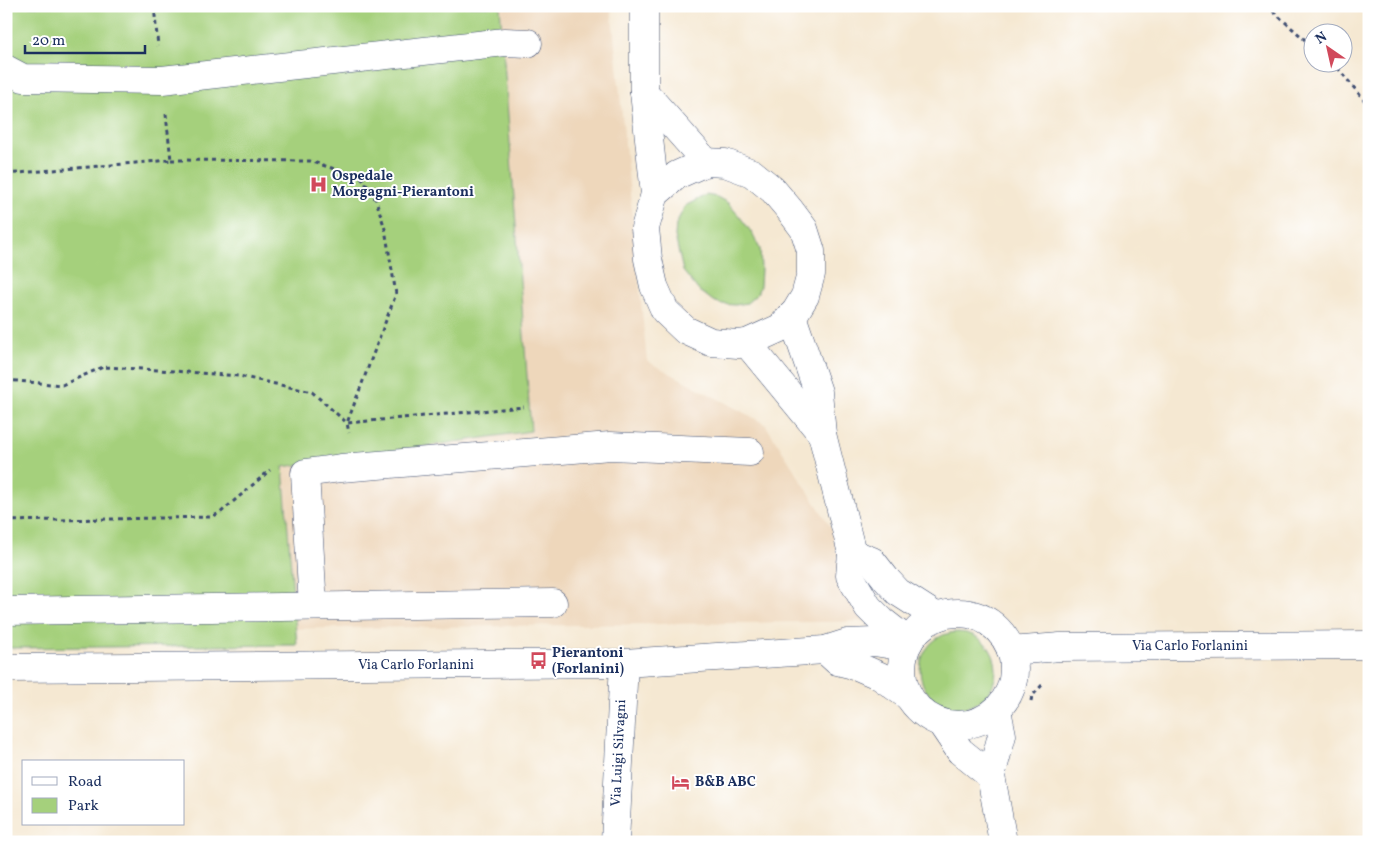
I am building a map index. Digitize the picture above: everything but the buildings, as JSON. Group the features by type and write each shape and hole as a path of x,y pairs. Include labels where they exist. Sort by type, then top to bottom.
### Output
{"street":[{"path":"644,6 644,92 655,194 645,228 648,259 654,286 665,311 685,330 711,342 738,344 747,343 780,328 792,316 805,296 811,274 811,251 804,230 790,209 773,190 752,173 725,163 706,162 677,175 655,194"},
{"path":"6,70 23,78 162,80 505,42 528,43"},
{"path":"644,92 706,162"},
{"path":"792,316 818,392 822,434 852,553 850,576 868,607 908,645"},
{"path":"747,343 822,434"},
{"path":"313,606 304,474 341,468 610,446 750,452"},
{"path":"852,553 872,561 898,592 937,617"},
{"path":"6,611 554,603"},
{"path":"825,650 837,661 857,666 880,676 908,696 928,717 941,723 956,725 971,724 997,710 1013,683 1014,666 1012,651 995,626 982,618 952,613 937,617 921,627 908,645 902,664 903,680 908,696"},
{"name":"Via Carlo Forlanini","path":"6,668 624,663 825,650 846,643 874,642 908,645"},
{"name":"Via Carlo Forlanini","path":"1012,651 1060,647 1369,645"},
{"name":"Via Luigi Silvagni","path":"615,842 624,663"},
{"path":"997,710 1002,735 991,776 1003,842"},
{"path":"941,723 960,751 991,776"}],"path":[{"path":"154,6 171,160"},
{"path":"1267,6 1302,37"},
{"path":"1341,72 1369,106"},
{"path":"6,174 171,160 310,161 362,178 376,200 385,229 396,294 347,423"},
{"path":"6,380 62,385 103,367 239,376 312,392 347,423 524,407"},
{"path":"6,521 211,517 220,513 273,468 304,474"}],"shaded area":[{"name":"Ospedale Morgagni-Pierantoni","path":"6,6 611,6 647,361 765,424 891,621 113,631"}],"green space":[{"name":"Ospedale Morgagni-Pierantoni","path":"6,6 500,6 531,431 283,467 297,645 6,648"},
{"path":"706,195 717,197 728,203 752,233 760,249 760,286 757,294 747,303 735,305 713,301 699,291 683,271 675,236 676,224 685,206"},
{"path":"958,632 972,635 985,643 993,656 996,670 993,684 985,697 972,705 958,708 944,705 931,697 923,684 920,670 923,656 931,643 944,635"}],"place":[{"name":"Ospedale Morgagni-Pierantoni","path":"318,184"},
{"name":"Pierantoni (Forlanini)","path":"538,661"},
{"name":"B&B ABC","path":"681,782"}]}
